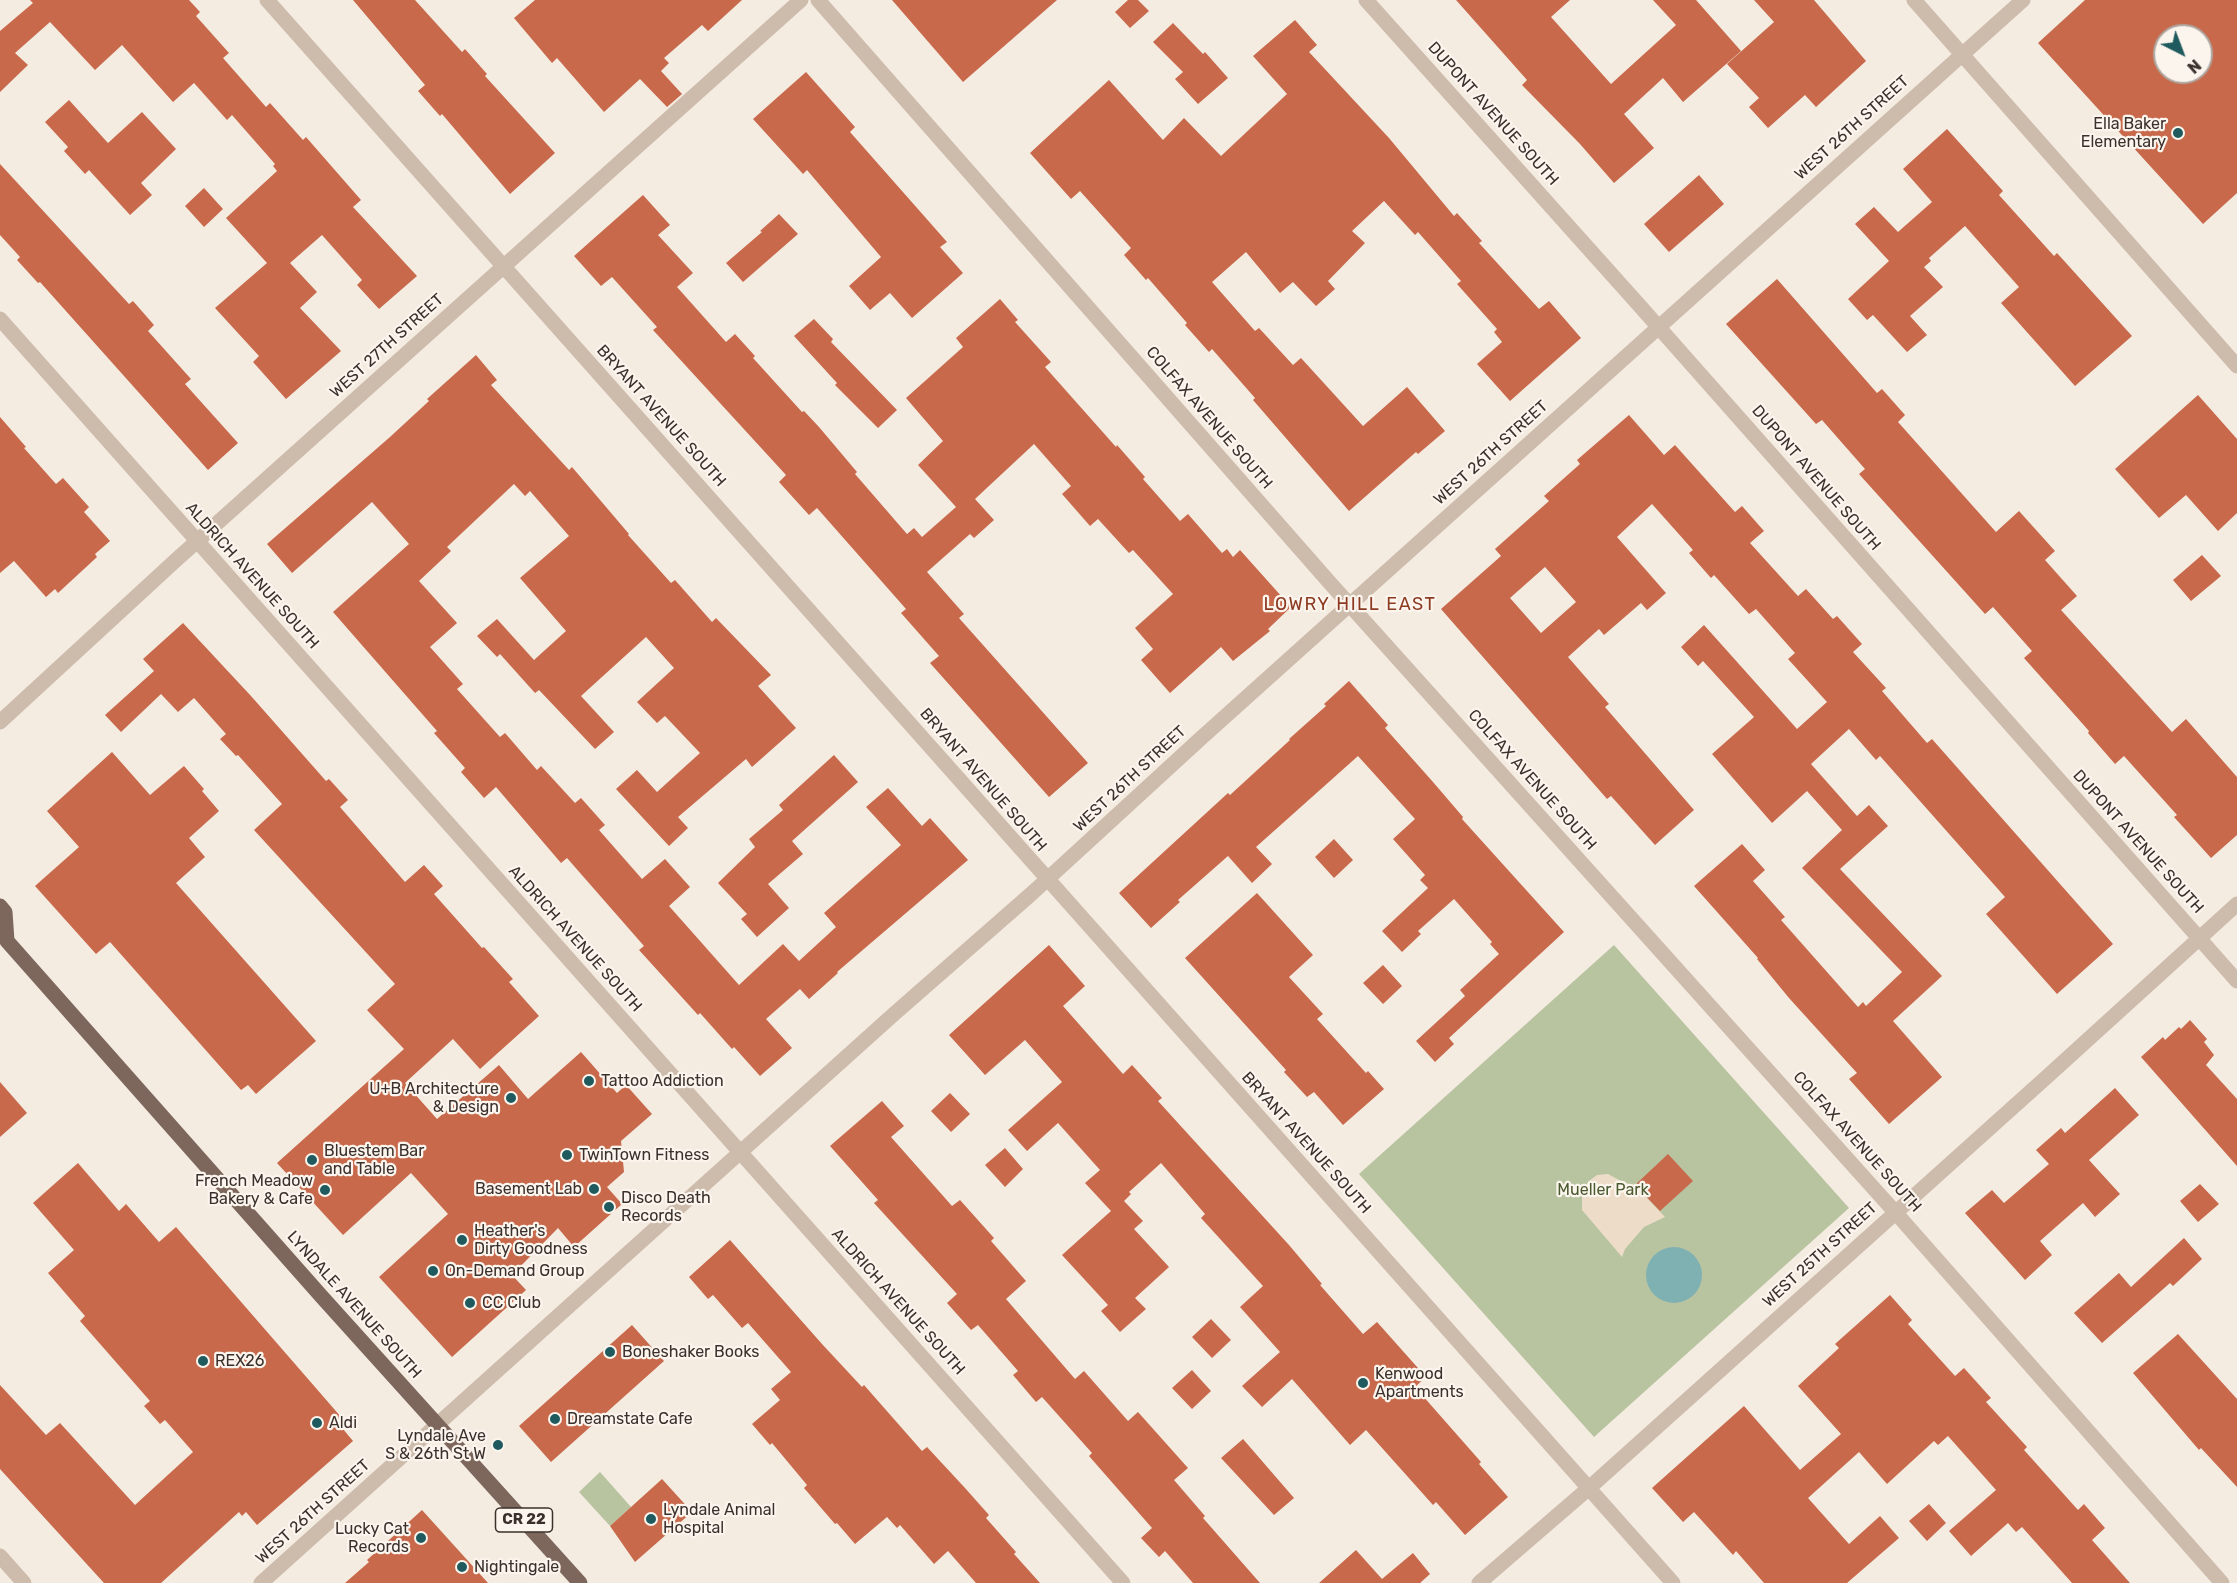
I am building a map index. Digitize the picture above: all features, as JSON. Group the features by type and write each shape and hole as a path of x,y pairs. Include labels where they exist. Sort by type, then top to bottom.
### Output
{"main road":[{"name":"LYNDALE AVENUE SOUTH","path":"0,906 5,912 3,940 580,1583"}],"street":[{"name":"BRYANT AVENUE SOUTH","path":"267,0 1673,1583"},
{"name":"WEST 27TH STREET","path":"0,722 197,541 801,0"},
{"name":"COLFAX AVENUE SOUTH","path":"818,0 1349,605 1895,1212 2222,1583"},
{"name":"DUPONT AVENUE SOUTH","path":"1366,0 1659,327 2237,981"},
{"path":"1914,0 2237,366"},
{"name":"WEST 26TH STREET","path":"261,1583 2023,0"},
{"name":"ALDRICH AVENUE SOUTH","path":"0,319 1123,1583"},
{"name":"WEST 25TH STREET","path":"1479,1583 1589,1488 2237,904"},
{"path":"0,1556 24,1583"}],"green space":[{"name":"Mueller Park","path":"1614,945 1849,1208 1594,1437 1359,1174"},
{"path":"600,1472 631,1507 610,1526 579,1492"}],"shaded area":[{"path":"1608,1174 1625,1183 1635,1185 1665,1217 1644,1227 1625,1249 1622,1257 1582,1210 1582,1191 1589,1181 1597,1175"}],"water":[{"path":"1674,1247 1685,1249 1694,1255 1700,1264 1702,1275 1700,1286 1694,1295 1685,1301 1674,1303 1663,1301 1654,1295 1648,1286 1646,1275 1648,1264 1654,1255 1663,1249"}],"building":[{"path":"30,0 189,0 200,12 196,16 229,53 223,58 266,107 270,103 303,140 306,137 361,200 353,207 417,276 379,309 357,285 362,280 322,235 290,263 317,292 300,308 341,351 286,399 253,362 259,356 215,308 267,263 226,218 277,171 273,166 275,164 232,115 227,120 194,83 173,102 122,45 95,70 50,22 15,53 28,65 0,92 0,31 33,3"},
{"path":"353,0 415,0 462,52 465,49 487,74 485,76 555,153 510,194 442,114 440,116 418,91 425,85"},
{"path":"535,0 742,0 708,31 702,25 664,58 669,63 661,71 682,94 667,107 640,79 604,112 557,58 552,63 514,18"},
{"path":"892,0 1057,0 963,82"},
{"path":"1128,0 1138,0 1149,11 1130,28 1115,12"},
{"path":"1456,0 1570,0 1551,17 1611,84 1676,25 1653,0 1696,0 1741,51 1683,102 1663,78 1624,114 1654,148 1614,183 1580,144 1522,85 1527,80"},
{"path":"1754,0 1814,0 1866,61 1816,107 1805,95 1768,128 1749,107 1759,98 1727,64 1774,22"},
{"name":"Ella Baker Elementary","path":"2085,0 2237,0 2237,193 2203,224 2038,43"},
{"path":"1295,20 1317,45 1309,52 1389,138 1454,216 1457,213 1482,241 1479,243 1539,309 1549,301 1581,338 1510,401 1477,364 1502,342 1494,332 1497,329 1457,284 1461,281 1418,232 1415,235 1384,201 1352,231 1365,243 1328,281 1335,289 1316,306 1293,282 1280,293 1246,252 1212,282 1255,331 1259,328 1293,365 1301,358 1363,426 1407,387 1445,431 1418,454 1416,452 1349,511 1212,349 1209,352 1148,278 1146,280 1124,255 1131,248 1080,191 1071,199 1030,153 1109,80 1163,140 1184,118 1221,156 1287,94 1253,56"},
{"path":"1173,23 1203,54 1205,52 1228,78 1198,104 1175,79 1183,72 1153,42"},
{"path":"806,72 855,127 850,132 947,242 940,247 963,273 912,318 890,293 870,310 849,286 881,257 807,170 803,174 753,119"},
{"path":"69,100 108,143 142,112 176,149 141,183 152,195 130,215 89,170 85,174 64,151 68,147 45,122"},
{"path":"1947,129 2003,191 1999,195 2054,256 2057,253 2132,336 2075,386 2001,303 2019,287 1965,226 1929,258 1931,261 1924,267 1943,287 1910,316 1927,335 1907,352 1873,315 1867,320 1848,299 1889,261 1855,224 1874,207 1898,232 1932,202 1903,169"},
{"path":"0,164 129,304 133,301 154,325 148,331 191,379 185,384 238,443 208,470 40,282 38,283 17,260 20,257 0,235"},
{"path":"1699,175 1724,204 1669,252 1644,224"},
{"path":"204,188 223,209 204,227 185,206"},
{"path":"643,195 670,225 658,235 693,273 677,287 726,342 735,334 755,356 753,358 802,412 804,411 819,427 857,472 855,474 907,534 914,528 922,537 956,507 918,465 943,441 906,398 963,347 956,338 1000,299 1018,320 1015,322 1051,362 1045,367 1116,447 1117,445 1180,521 1188,514 1222,553 1227,549 1233,557 1240,550 1291,607 1268,629 1270,631 1233,661 1221,647 1170,693 1141,660 1153,649 1135,628 1173,594 1133,550 1129,553 1098,519 1090,526 1062,494 1071,486 1034,444 975,499 994,520 974,538 970,534 927,572 964,614 959,618 1088,763 1049,797 930,663 939,656 901,613 906,609 817,508 809,515 779,482 786,475 653,330 657,327 612,277 601,286 574,256"},
{"path":"779,214 798,234 743,282 726,263"},
{"path":"1777,279 1877,393 1882,389 1905,415 1898,422 1996,532 2019,511 2055,551 2045,560 2077,596 2061,610 2172,732 2186,719 2237,777 2237,835 2211,858 2174,817 2177,815 2124,756 2115,764 2024,658 2032,651 1993,607 1985,614 1859,474 1865,469 1822,420 1816,424 1726,324"},
{"path":"814,319 833,339 831,342 897,410 878,428 835,385 837,383 794,336"},
{"path":"476,355 497,380 491,385 569,470 572,467 671,583 675,580 712,622 716,618 771,675 758,686 796,728 752,767 746,759 678,817 688,828 669,846 616,789 637,770 657,792 700,753 665,716 657,723 637,702 674,668 646,637 581,696 614,732 595,749 539,690 535,693 500,654 497,657 477,636 497,619 534,660 566,631 520,578 569,536 530,491 525,496 514,484 447,547 451,551 419,581 457,623 430,647 463,684 457,689 500,737 505,733 537,770 541,766 575,803 581,798 605,825 599,830 642,879 665,859 690,887 669,906 739,985 783,944 799,961 836,927 824,913 901,845 866,807 888,788 922,826 930,818 968,860 837,972 809,999 800,989 766,1019 792,1048 760,1076 700,1013 698,1015 639,950 644,946 567,858 561,863 496,787 484,798 461,772 465,768 434,733 437,731 333,612 409,544 372,502 292,573 267,544 390,437 429,401 427,399"},
{"path":"2198,395 2237,439 2237,513 2218,531 2186,495 2159,518 2115,469"},
{"path":"1629,415 1664,455 1675,445 1735,512 1742,506 1764,531 1750,543 1798,596 1806,589 1833,619 1837,616 1862,644 1853,652 1886,688 1882,691 1927,743 1932,739 2113,944 2057,994 1986,914 2005,897 1880,756 1876,760 1849,729 1811,764 1857,816 1869,805 1888,826 1840,869 1942,976 1893,1021 1942,1077 1889,1124 1849,1079 1857,1073 1789,998 1758,958 1694,886 1742,844 1765,870 1753,881 1785,917 1781,920 1858,1007 1863,1002 1866,1006 1902,972 1802,868 1842,830 1807,791 1772,823 1712,754 1754,717 1703,661 1698,666 1681,647 1704,625 1797,729 1827,702 1788,659 1795,653 1756,609 1749,614 1714,575 1711,578 1689,553 1693,550 1652,504 1617,537 1666,593 1647,610 1641,603 1604,635 1599,629 1568,657 1609,704 1605,707 1694,810 1655,845 1611,796 1607,799 1441,609 1501,556 1495,549 1549,501 1544,496 1580,464 1577,460","holes":["1545,567 1576,602 1541,633 1510,598"]},
{"path":"0,417 56,484 63,478 89,507 84,512 110,541 95,554 97,557 58,593 55,589 46,597 14,561 0,573"},
{"path":"2202,555 2221,576 2191,601 2173,580"},
{"path":"183,623 326,781 329,779 348,800 340,807 405,882 424,865 443,886 434,894 513,979 509,982 539,1016 480,1069 453,1039 405,1083 437,1119 499,1065 528,1099 581,1052 617,1093 626,1085 652,1114 621,1141 624,1172 607,1187 622,1204 574,1247 558,1228 512,1275 526,1290 452,1357 379,1277 448,1214 411,1173 343,1235 277,1163 404,1049 367,1010 395,984 254,830 282,804 238,755 236,756 220,739 226,734 194,698 178,712 161,694 121,732 105,715 154,671 143,659"},
{"path":"1349,681 1388,725 1385,728 1463,817 1462,819 1564,932 1449,1038 1454,1044 1435,1062 1416,1041 1465,996 1460,990 1499,954 1490,944 1492,942 1454,899 1418,931 1421,934 1402,952 1382,931 1428,888 1420,880 1425,875 1393,839 1415,819 1358,756 1256,847 1272,864 1252,883 1228,856 1178,900 1180,902 1151,928 1119,893 1228,793 1230,795 1290,740"},
{"path":"112,752 150,795 184,766 204,789 202,791 219,811 189,838 205,857 176,883 316,1041 256,1094 248,1085 241,1090 110,942 96,954 35,886 79,847 47,811"},
{"path":"834,755 858,782 792,841 803,854 768,884 789,908 757,937 741,919 747,914 718,883 755,847 749,839 783,810 779,805"},
{"path":"1334,839 1353,860 1334,878 1315,857"},
{"path":"1257,893 1313,955 1289,977 1323,1014 1317,1019 1366,1073 1368,1071 1384,1089 1343,1125 1314,1092 1307,1097 1284,1072 1286,1070 1185,958"},
{"path":"1049,945 1085,986 1063,1006 1123,1074 1132,1065 1162,1098 1158,1101 1289,1245 1363,1334 1377,1322 1426,1377 1415,1387 1481,1462 1479,1464 1508,1497 1465,1535 1436,1502 1433,1505 1366,1430 1350,1445 1292,1379 1262,1407 1242,1386 1280,1352 1240,1307 1263,1286 1201,1218 1205,1214 1161,1163 1129,1192 1131,1194 1124,1201 1143,1221 1134,1229 1169,1267 1135,1298 1146,1309 1120,1332 1101,1311 1108,1305 1062,1255 1111,1211 1085,1183 1100,1170 1058,1123 1027,1151 1008,1130 1062,1082 1025,1040 985,1075 949,1035"},
{"path":"1383,965 1402,986 1383,1004 1363,983"},
{"path":"2190,1020 2207,1039 2204,1042 2214,1055 2206,1065 2237,1099 2237,1166 2141,1057 2163,1037 2165,1040"},
{"path":"0,1082 27,1113 0,1137"},
{"path":"2115,1088 2139,1115 2089,1160 2120,1194 2095,1217 2083,1203 2040,1241 2052,1255 2025,1280 1965,1213 1992,1190 2004,1203 2049,1164 2036,1150 2061,1128 2065,1133"},
{"path":"950,1093 970,1114 951,1132 931,1111"},
{"path":"882,1101 904,1126 891,1137 952,1206 960,1200 994,1238 991,1241 1026,1281 1006,1299 1075,1379 1084,1371 1128,1421 1138,1412 1188,1468 1174,1480 1205,1516 1203,1518 1260,1583 1193,1583 1165,1551 1159,1557 1141,1538 1152,1528 1089,1456 1092,1453 1042,1397 1036,1402 1013,1375 1018,1371 978,1325 971,1330 947,1303 957,1294 874,1203 878,1200 830,1146"},
{"path":"1005,1148 1023,1169 1005,1187 985,1165"},
{"path":"1668,1154 1693,1181 1660,1211 1635,1185"},
{"name":"REX26","path":"78,1163 119,1211 126,1204 159,1242 176,1227 348,1425 343,1429 353,1441 257,1525 246,1512 242,1516 239,1512 161,1583 104,1583 0,1469 0,1385 46,1435 60,1423 135,1505 193,1452 165,1420 160,1424 144,1406 150,1401 80,1321 85,1316 48,1273 74,1250 33,1203"},
{"path":"2200,1184 2219,1204 2198,1222 2180,1201"},
{"path":"2184,1238 2202,1259 2173,1286 2170,1283 2102,1343 2074,1313 2119,1273 2131,1287"},
{"path":"730,1240 822,1344 862,1387 864,1385 922,1451 927,1447 965,1488 989,1515 986,1518 1016,1552 1014,1554 1040,1583 976,1583 948,1551 934,1564 900,1525 897,1528 887,1517 855,1544 837,1523 835,1524 804,1488 807,1485 772,1443 770,1445 752,1424 780,1400 771,1389 791,1372 748,1323 742,1328 713,1295 708,1299 689,1277"},
{"path":"1890,1295 1912,1320 1908,1324 1955,1376 1964,1368 1991,1398 1986,1402 2027,1447 2024,1450 2078,1510 2084,1504 2105,1528 2092,1540 2130,1583 2072,1583 2022,1527 2016,1532 2008,1523 1971,1556 1949,1531 1996,1490 1948,1436 1938,1445 1934,1441 1887,1484 1859,1452 1808,1498 1849,1544 1880,1516 1899,1538 1847,1583 1764,1583 1736,1551 1733,1555 1694,1512 1683,1522 1652,1488 1744,1406 1800,1470 1841,1434 1798,1386 1839,1348 1835,1344"},
{"path":"1211,1319 1231,1340 1212,1358 1192,1337"},
{"path":"632,1325 664,1361 551,1462 519,1426"},
{"path":"2178,1334 2237,1399 2237,1487 2201,1448 2199,1450 2133,1373"},
{"path":"1192,1370 1211,1391 1192,1409 1172,1388"},
{"path":"1243,1439 1294,1498 1274,1515 1221,1458"},
{"name":"Lyndale Animal Hospital","path":"662,1479 692,1512 635,1562 610,1526"},
{"path":"1929,1504 1946,1523 1927,1541 1909,1521"},
{"path":"422,1510 488,1583 345,1583 369,1562 367,1560"},
{"path":"1356,1550 1382,1579 1413,1553 1430,1574 1420,1583 1319,1583"}],"place":[{"name":"Ella Baker Elementary","path":"2178,133"},
{"name":"Tattoo Addiction","path":"589,1081"},
{"name":"U+B Architecture & Design","path":"511,1098"},
{"name":"TwinTown Fitness","path":"567,1155"},
{"name":"Bluestem Bar and Table","path":"312,1160"},
{"name":"Basement Lab","path":"594,1189"},
{"name":"French Meadow Bakery & Cafe","path":"325,1190"},
{"name":"Disco Death Records","path":"609,1207"},
{"name":"Heather's Dirty Goodness","path":"462,1240"},
{"name":"On-Demand Group","path":"433,1271"},
{"name":"CC Club","path":"470,1303"},
{"name":"Boneshaker Books","path":"610,1352"},
{"name":"REX26","path":"203,1361"},
{"name":"Kenwood Apartments","path":"1363,1383"},
{"name":"Dreamstate Cafe","path":"555,1419"},
{"name":"Aldi","path":"317,1423"},
{"name":"Lyndale Ave S & 26th St W","path":"498,1445"},
{"name":"Lyndale Animal Hospital","path":"651,1519"},
{"name":"Lucky Cat Records","path":"421,1538"},
{"name":"Nightingale","path":"462,1567"}],"district":[{"name":"LOWRY HILL EAST","path":"1350,605"}]}
